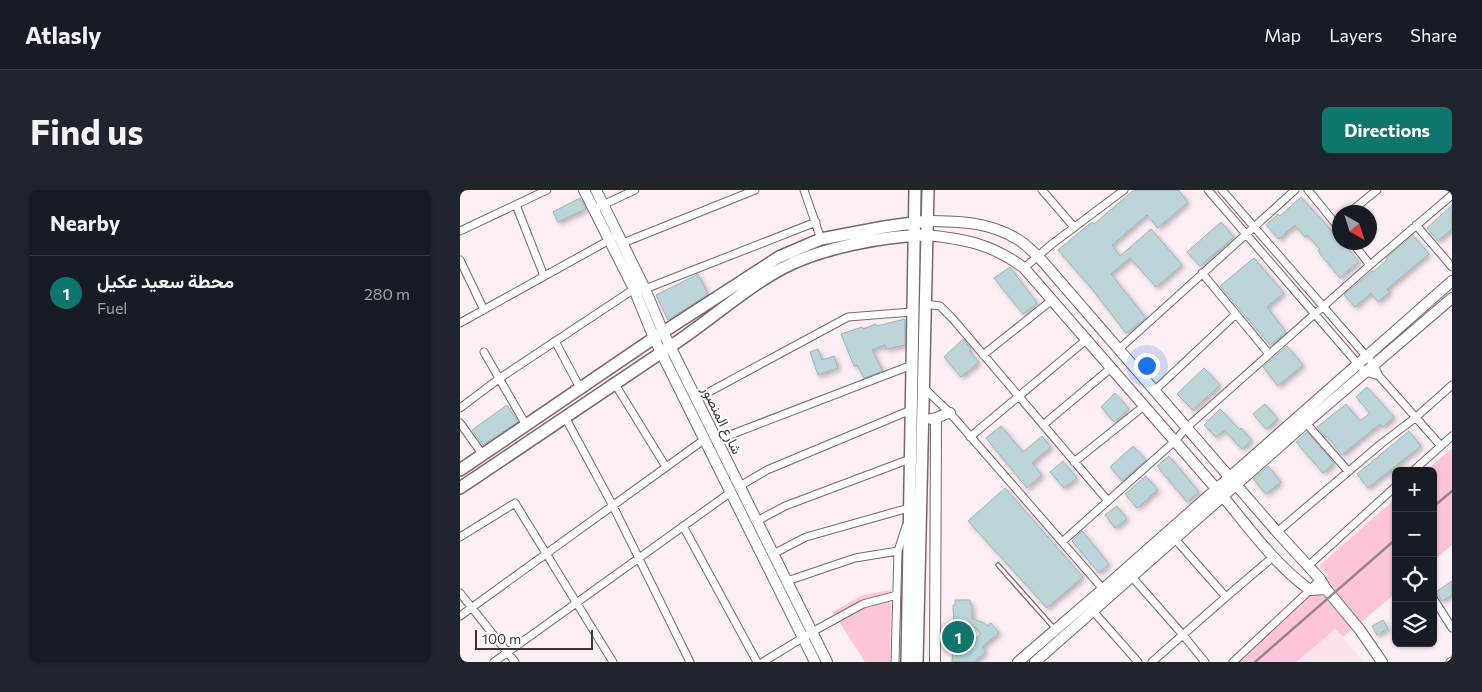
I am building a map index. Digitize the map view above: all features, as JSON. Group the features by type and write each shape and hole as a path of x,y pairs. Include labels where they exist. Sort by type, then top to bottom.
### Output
{"main road":[{"name":"شارع المنصور","path":"584,190 599,206 645,289 659,335"},
{"name":"شارع المنصور","path":"596,190 599,206"},
{"path":"915,190 909,511 914,544 917,662"},
{"path":"906,662 922,420 928,190"},
{"path":"460,470 659,335 779,257 821,240 914,222 956,221 992,227 1018,239 1038,256 1232,482 1320,579 1360,630 1382,662"},
{"path":"460,488 666,350 753,287 784,268 820,252 883,239 913,235 953,238 984,245 1007,256 1024,268 1220,492 1273,557 1298,582 1310,590 1326,589"},
{"name":"شارع المنصور","path":"617,239 634,289 659,335 705,439 757,521 787,581 815,662"},
{"path":"1232,482 1357,363 1452,281"},
{"path":"1018,662 1232,482 1306,423 1452,298"},
{"name":"شارع المنصور","path":"666,350 696,398 717,440 735,489 807,635 827,662"},
{"path":"922,420 936,419 942,414 950,413"},
{"path":"935,662 936,419"},
{"path":"1035,662 1175,539 1220,492"}],"street":[{"path":"460,231 547,190"},
{"path":"599,206 635,190"},
{"path":"460,323 544,276 617,239 754,190"},
{"path":"804,190 821,240"},
{"path":"1042,190 1074,228"},
{"path":"1024,268 1124,190"},
{"path":"1208,190 1365,372 1379,376"},
{"path":"1222,190 1374,365 1379,376 1440,446"},
{"path":"1118,350 1294,190"},
{"path":"1308,190 1332,217"},
{"path":"1358,205 1376,190"},
{"path":"1062,542 1269,354 1452,195"},
{"path":"516,205 544,276"},
{"path":"460,408 500,378 634,289 645,289 816,222"},
{"path":"1416,225 1452,267"},
{"path":"1358,250 1370,265"},
{"path":"460,260 484,310"},
{"path":"1202,273 1269,354"},
{"path":"983,355 1052,300"},
{"path":"925,304 940,306 1108,501"},
{"path":"696,398 848,317 912,312"},
{"path":"1154,391 1236,314"},
{"path":"970,436 1086,340"},
{"path":"555,341 580,388"},
{"path":"484,352 526,425"},
{"path":"717,440 912,365"},
{"path":"1043,425 1111,368"},
{"path":"615,384 666,467"},
{"path":"1277,532 1452,385"},
{"path":"923,386 950,413 1104,589"},
{"path":"1074,462 1144,406"},
{"path":"494,662 735,489 767,470 911,410"},
{"path":"565,418 613,506 690,662"},
{"path":"460,423 483,455"},
{"path":"1306,423 1348,471"},
{"path":"1417,467 1452,436"},
{"path":"460,616 705,439"},
{"path":"757,521 785,506 910,459"},
{"path":"1308,566 1392,490"},
{"path":"460,537 515,504 614,662"},
{"path":"773,554 806,537 909,511 898,551 895,662"},
{"path":"684,526 757,662"},
{"path":"1175,539 1226,597"},
{"path":"787,581 855,558 898,551"},
{"path":"1152,662 1273,557"},
{"path":"1132,577 1205,662"},
{"path":"1233,662 1320,579"},
{"path":"460,594 515,662"},
{"path":"763,662 863,604 897,595"},
{"path":"1436,602 1452,628"},
{"path":"1093,611 1138,662"}],"lane":[{"path":"998,565 1055,630"}],"shaded area":[{"path":"1452,448 1452,545 1437,558 1437,467 1431,467"},
{"path":"1392,502 1392,596 1343,637 1335,629 1296,662 1227,662 1328,575 1319,566"},
{"path":"891,590 890,662 865,662 833,612 863,595"},
{"path":"1335,629 1364,662 1296,662"}],"building":[{"path":"1134,190 1178,190 1188,202 1158,228 1147,215 1112,245 1120,256 1151,229 1182,265 1156,287 1130,258 1111,274 1146,318 1126,333 1092,289 1058,250 1092,222 1094,224"},
{"path":"1301,197 1332,231 1332,250 1349,250 1359,261 1340,278 1318,251 1320,249 1307,235 1305,237 1295,225 1279,239 1266,225 1278,214 1280,216"},
{"path":"580,198 586,209 558,222 553,212"},
{"path":"1452,205 1452,229 1438,241 1427,228"},
{"path":"1221,222 1234,237 1200,266 1187,252"},
{"path":"1413,235 1429,254 1387,289 1390,292 1378,302 1371,293 1355,307 1344,295 1387,260 1386,258"},
{"path":"1254,258 1284,293 1267,307 1286,332 1270,345 1220,286"},
{"path":"1010,267 1037,303 1023,314 994,278"},
{"path":"698,274 708,294 668,320 656,295"},
{"path":"905,319 905,345 886,349 885,345 872,350 883,371 864,378 857,365 854,366 841,334 862,327 863,329 876,324 877,326"},
{"path":"963,339 971,349 969,351 979,362 961,377 944,357"},
{"path":"1287,346 1303,365 1278,386 1263,367"},
{"path":"818,349 822,360 834,356 838,368 818,375 810,352"},
{"path":"1204,368 1220,385 1193,410 1177,394"},
{"path":"1367,387 1394,417 1383,427 1380,424 1342,455 1317,427 1346,404 1360,421 1370,413 1356,397"},
{"path":"1115,393 1129,409 1114,422 1101,407"},
{"path":"1265,404 1278,419 1266,429 1253,414"},
{"path":"507,405 518,422 483,445 472,430"},
{"path":"1220,409 1252,440 1242,449 1224,430 1216,437 1204,425"},
{"path":"1001,426 1023,452 1042,436 1051,447 1032,463 1042,475 1027,488 986,438"},
{"path":"1409,431 1421,446 1392,467 1368,488 1357,474"},
{"path":"1307,432 1334,463 1323,473 1296,442"},
{"path":"1133,446 1146,460 1122,481 1110,467"},
{"path":"1169,456 1199,492 1187,502 1157,466"},
{"path":"1063,461 1077,478 1064,488 1050,472"},
{"path":"1268,466 1281,482 1266,494 1253,479"},
{"path":"1146,476 1158,490 1137,508 1125,494"},
{"path":"1005,488 1083,577 1047,608 968,521"},
{"path":"1117,506 1127,519 1115,528 1105,515"},
{"path":"1082,531 1109,564 1099,573 1072,541"},
{"path":"1452,581 1452,595 1442,601 1437,591"},
{"path":"955,600 970,600 972,618 987,626 991,623 999,633 982,647 986,652 974,662 952,662 953,605 955,605","holes":["964,623 976,628 981,634 971,642 968,639 964,639"]},
{"path":"1383,620 1388,629 1377,635 1372,626"}],"railway":[{"path":"1437,504 1452,491"},
{"path":"1255,662 1392,542"}],"place":[{"name":"محطة سعيد عكيل","path":"958,637"}]}
